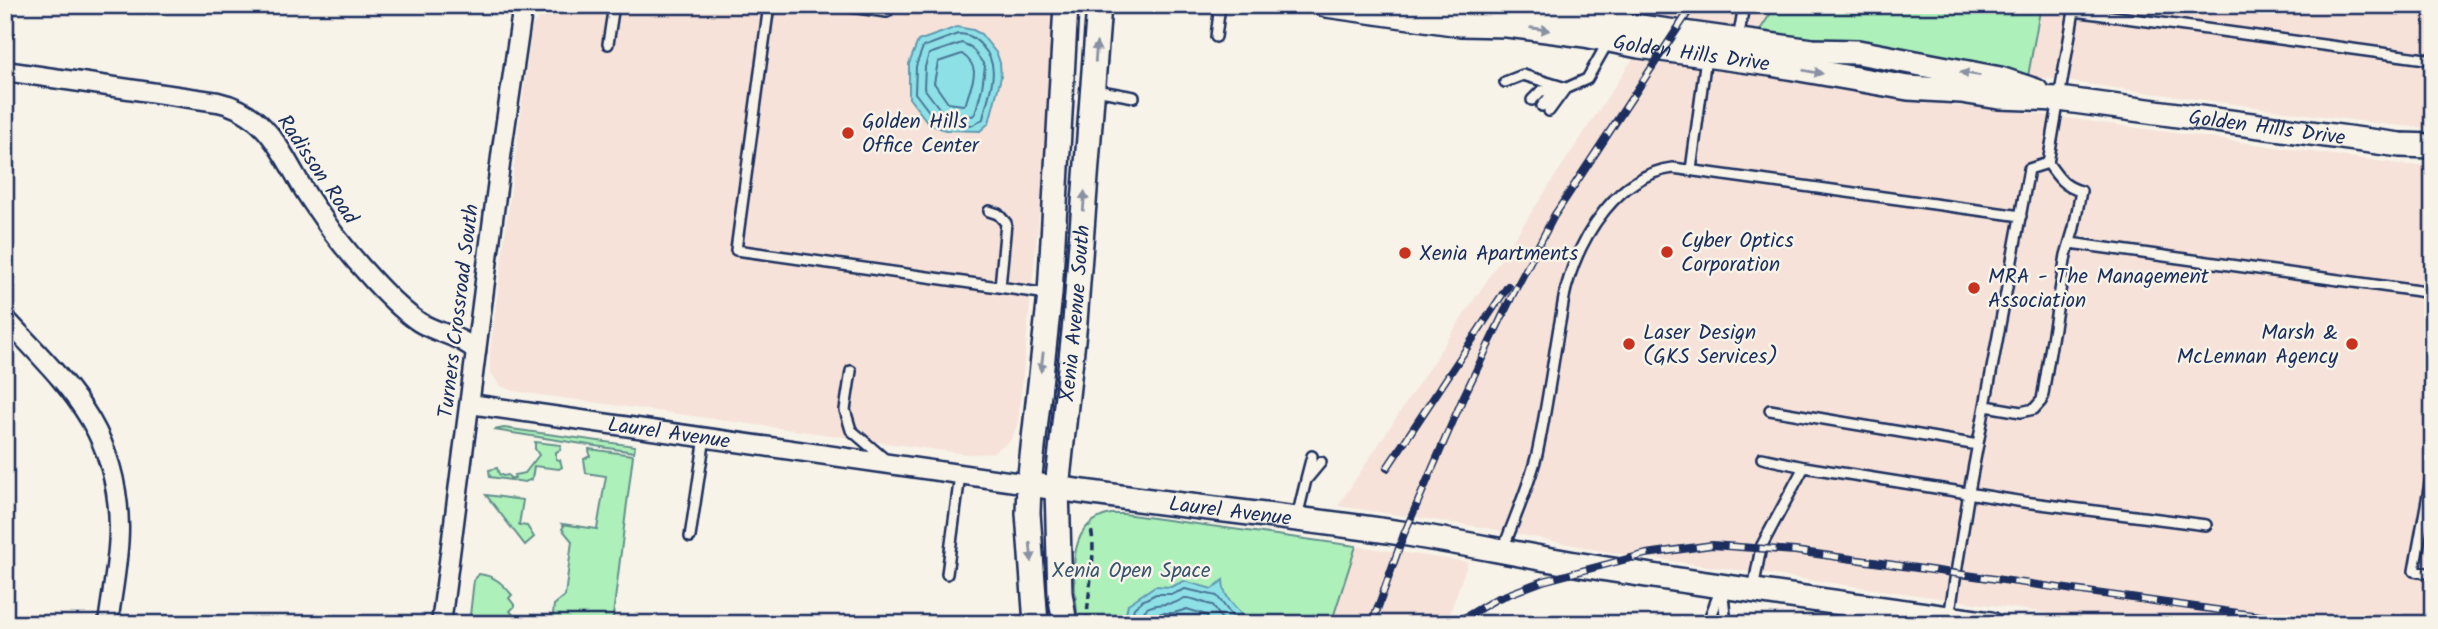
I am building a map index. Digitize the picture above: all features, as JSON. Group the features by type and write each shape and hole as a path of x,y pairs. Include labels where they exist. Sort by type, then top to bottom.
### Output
{"street":[{"name":"Turners Crossroad South","path":"441,624 523,5"},
{"name":"Xenia Avenue South","path":"1036,624 1028,513 1029,484 1050,294 1066,5"},
{"name":"Xenia Avenue South","path":"1065,624 1060,593 1057,488 1075,322 1100,5"},
{"name":"Golden Hills Drive","path":"1326,5 1460,24 1507,25 1585,35 1707,56 1737,50"},
{"name":"Golden Hills Drive","path":"1511,5 1737,50 1908,88 1961,91 1998,97 2059,99 2400,145 2433,146"},
{"name":"Radisson Road","path":"5,71 227,104 256,118 267,129 331,230 362,268 404,311 420,323 468,343 476,351"},
{"path":"5,318 86,410 106,454 117,497 119,531 108,624"},
{"name":"Laurel Avenue","path":"470,404 1194,508 1296,519 1503,550 1591,567 1992,624"}],"lane":[{"path":"608,44 614,5"},
{"path":"769,5 736,250 1050,294"},
{"path":"835,5 887,12"},
{"path":"1216,37 1220,5"},
{"path":"1737,50 1744,5"},
{"path":"1986,406 2021,412 2034,409 2042,400 2081,191 2064,183 2048,163 2075,8 2433,60"},
{"path":"1546,108 1551,95 1587,79 1609,41"},
{"path":"1691,170 1707,56"},
{"path":"1505,82 1523,75 1566,88"},
{"path":"1532,100 1541,91 1566,88"},
{"path":"1093,90 1134,97"},
{"path":"1949,618 1969,492 2029,169 2048,163"},
{"path":"1503,550 1536,456 1567,285 1579,254 1602,216 1628,187 1658,170 1673,168 2021,216"},
{"path":"989,211 998,214 1006,223 1000,288"},
{"path":"2070,243 2433,293"},
{"path":"851,371 845,410 851,430 891,464"},
{"path":"1770,410 1978,445"},
{"path":"690,537 705,437"},
{"path":"1296,519 1311,456"},
{"path":"1762,457 1804,467 2024,502 2206,525"},
{"path":"1306,480 1321,462"},
{"path":"1752,591 1761,547 1804,467"},
{"path":"2433,467 2414,570 2433,574"},
{"path":"947,574 960,475"},
{"path":"1707,624 1722,586"},
{"path":"1722,586 1726,624"}],"path":[{"path":"1087,624 1087,598 1094,544 1090,526"}],"shaded area":[{"path":"570,5 1053,5 1056,14 1050,109 1018,423 1011,440 992,453 967,454 512,391 499,385 490,371 490,352 532,26 542,15"},
{"path":"1558,5 1776,5 1758,33 1750,72 1956,106 1994,108 2406,165 2433,165 2433,624 2127,624 1614,553 1481,527 1338,506 1659,19"},
{"path":"2041,5 2433,5 2433,129 2028,76"},
{"path":"1356,546 1468,562 1446,624 1331,624"}],"green space":[{"path":"1776,5 2041,5 2028,76 1758,33"},
{"path":"504,428 635,446 634,452 494,430"},
{"path":"535,442 561,445 556,452 556,459 560,460 562,467 559,469 534,466 532,479 525,482 490,477 489,470 497,468 499,474 508,475 510,478 525,473 539,455"},
{"path":"589,449 633,455 612,624 552,624 554,605 565,596 572,541 562,529 562,524 597,529 606,476 586,473 584,459 590,456"},
{"path":"486,495 523,500 519,525 527,526 534,537 525,545"},
{"name":"Xenia Open Space","path":"1111,514 1356,546 1331,624 1078,624 1074,575 1078,543 1084,530 1095,520"},
{"path":"479,574 498,581 512,595 509,598 515,606 510,611 521,624 469,624 474,580"}],"water":[{"path":"957,27 981,34 997,54 1000,63 1001,77 989,123 980,131 945,130 929,124 909,98 909,64 918,41"},
{"path":"1223,580 1226,595 1245,624 1124,624 1128,604 1155,586 1171,587 1184,581 1212,589"}],"railway":[{"path":"1372,624 1404,534 1463,398 1512,296 1554,216 1693,5"},
{"path":"1387,468 1508,286"},
{"path":"1454,624 1496,599 1543,581 1646,554 1712,545 1795,551 2317,624"}],"place":[{"name":"Golden Hills Office Center","path":"848,133"},
{"name":"Cyber Optics Corporation","path":"1667,252"},
{"name":"Xenia Apartments","path":"1405,253"},
{"name":"MRA - The Management Association","path":"1974,288"},
{"name":"Laser Design (GKS Services)","path":"1629,344"},
{"name":"Marsh & McLennan Agency","path":"2352,344"}]}
